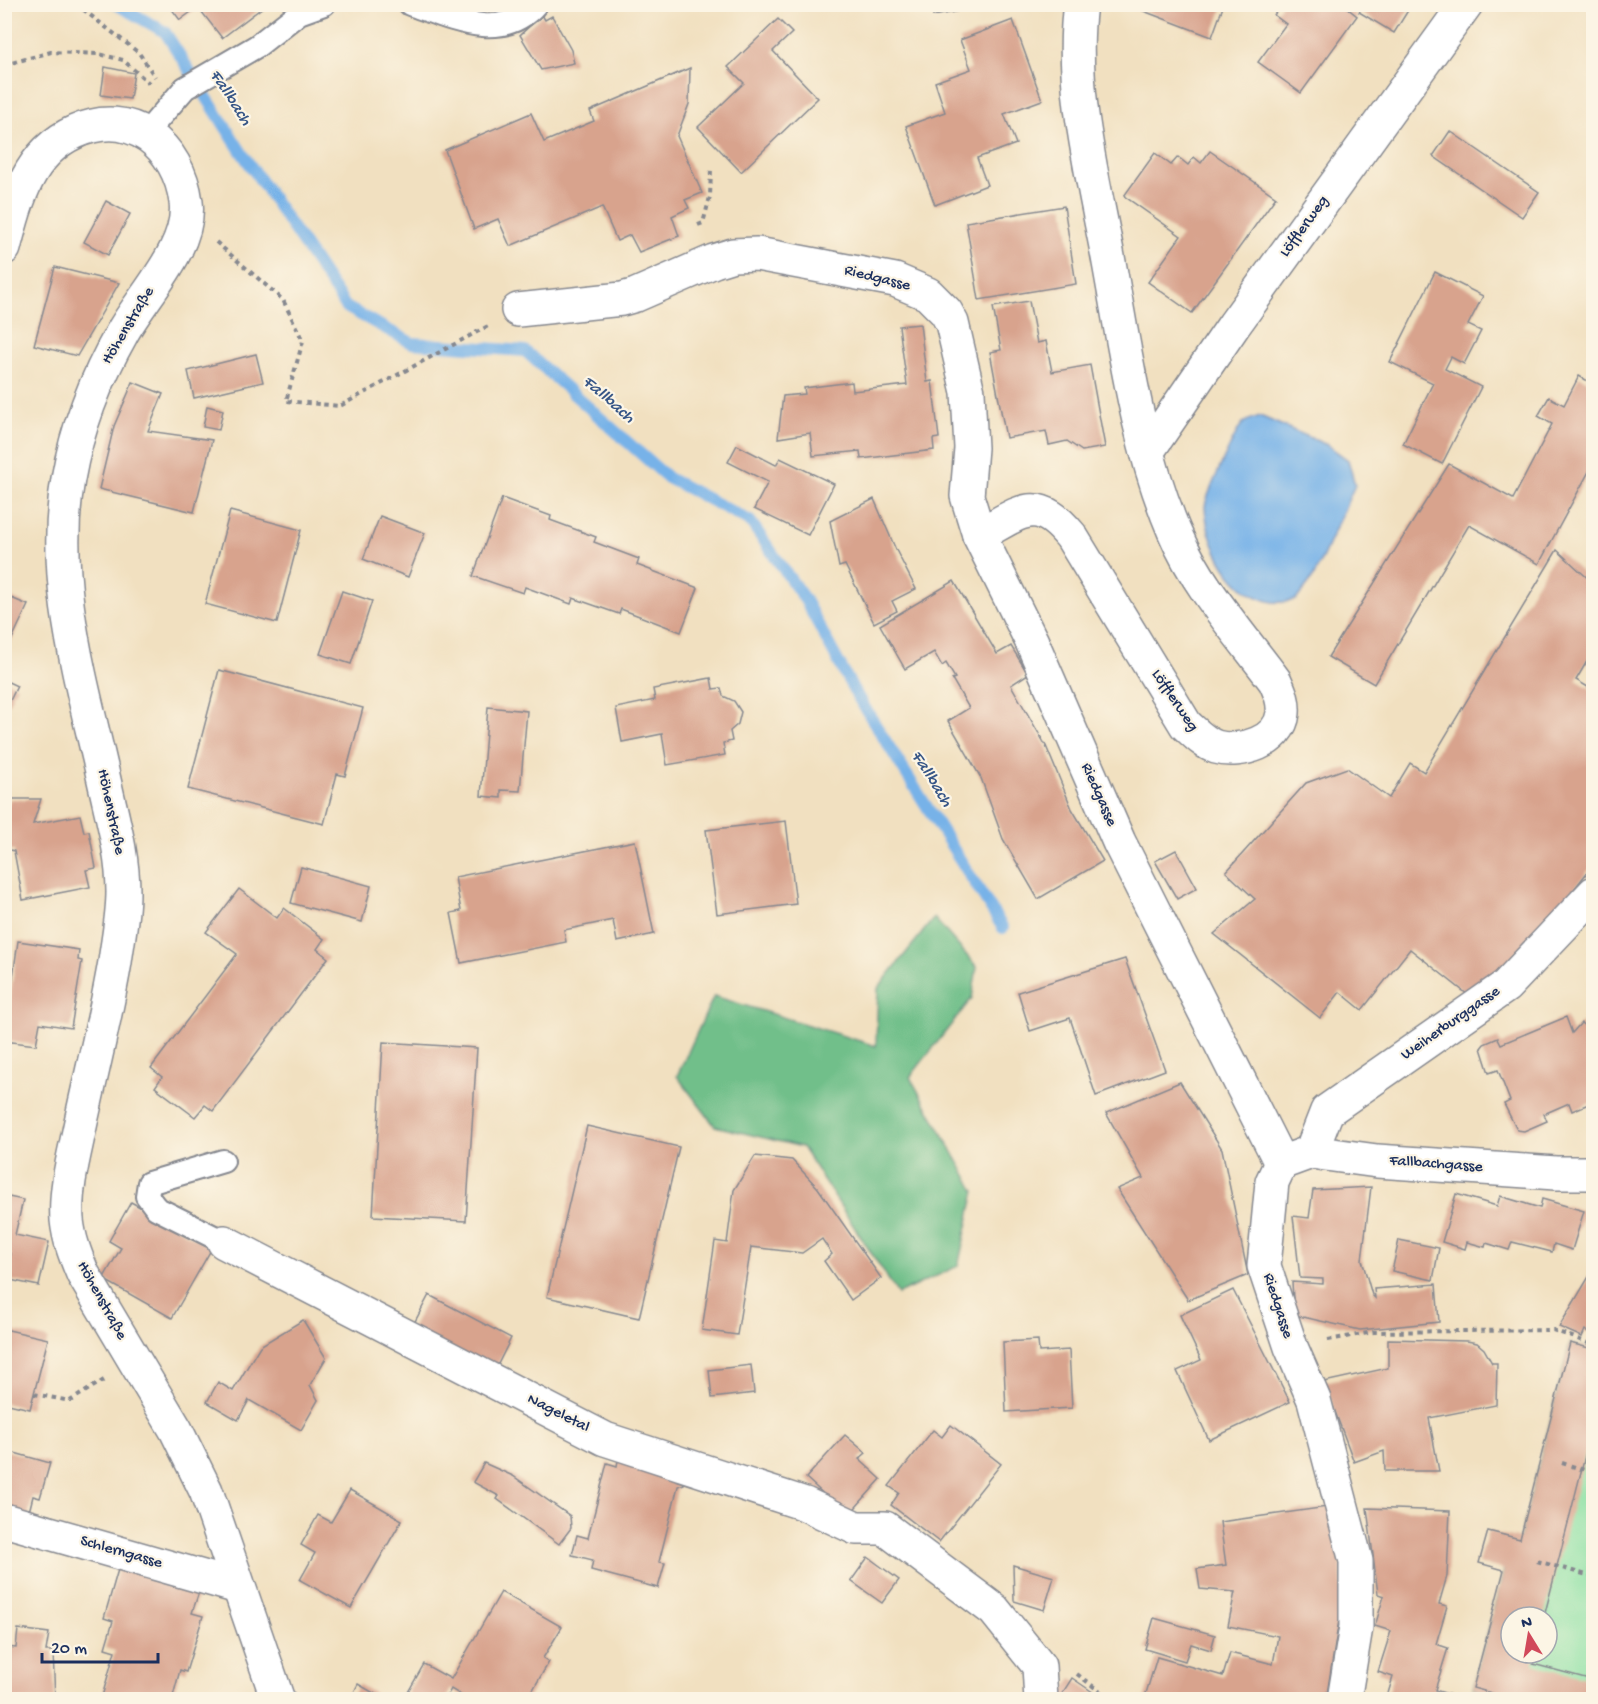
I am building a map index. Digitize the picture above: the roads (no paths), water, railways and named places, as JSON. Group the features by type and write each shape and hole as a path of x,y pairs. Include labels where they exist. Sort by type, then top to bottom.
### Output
{"street":[{"name":"Löfflerweg","path":"979,535 1018,514 1038,510 1049,513 1071,536 1186,725 1200,738 1215,747 1232,749 1248,747 1276,731 1283,714 1282,698 1275,681 1190,565 1174,531 1147,452 1133,397 1086,142 1078,48 1080,4"},
{"name":"Löfflerweg","path":"1147,452 1234,325 1466,4"},
{"name":"Höhenstraße","path":"4,248 13,213 26,178 40,158 62,137 82,128 126,124 146,133 169,156 177,170 187,207 184,233 123,332 100,375 84,418 68,480 63,537 68,615 114,823 123,891 122,917 105,1018 69,1181 67,1217 73,1250 83,1275 176,1430 206,1491 278,1700"},
{"name":"Riedgasse","path":"518,310 636,296 714,261 733,255 757,254 894,280 928,294 939,302 952,323 968,392 971,448 967,496 979,535 1032,642 1119,842 1281,1163 1272,1182 1264,1266 1291,1347 1314,1400 1356,1561 1356,1627 1344,1700"},
{"name":"Weiherburggasse","path":"1311,1152 1327,1111 1506,986 1593,893"},
{"name":"Fallbachgasse","path":"1281,1163 1311,1152 1377,1161 1593,1173"},
{"name":"Nageletal","path":"224,1242 605,1438 805,1504 856,1528 885,1528 994,1610 1054,1668 1041,1700"},
{"name":"Schlerngasse","path":"4,1520 238,1587"}],"lane":[{"path":"146,133 179,96 225,63 257,46 299,13 324,4"},
{"path":"410,4 472,26 498,25 516,19 536,4"},
{"name":"Nageletal","path":"223,1161 149,1183 147,1196 156,1208 224,1242"}],"water":[{"path":"1260,416 1327,445 1348,460 1355,485 1314,576 1296,600 1273,602 1245,589 1224,566 1207,522 1206,501 1234,438 1243,423"}],"waterway":[{"name":"Fallbach","path":"116,4 165,32 242,153 346,307 412,343 525,351 668,478 750,521 805,600 853,689 1003,928"}]}
